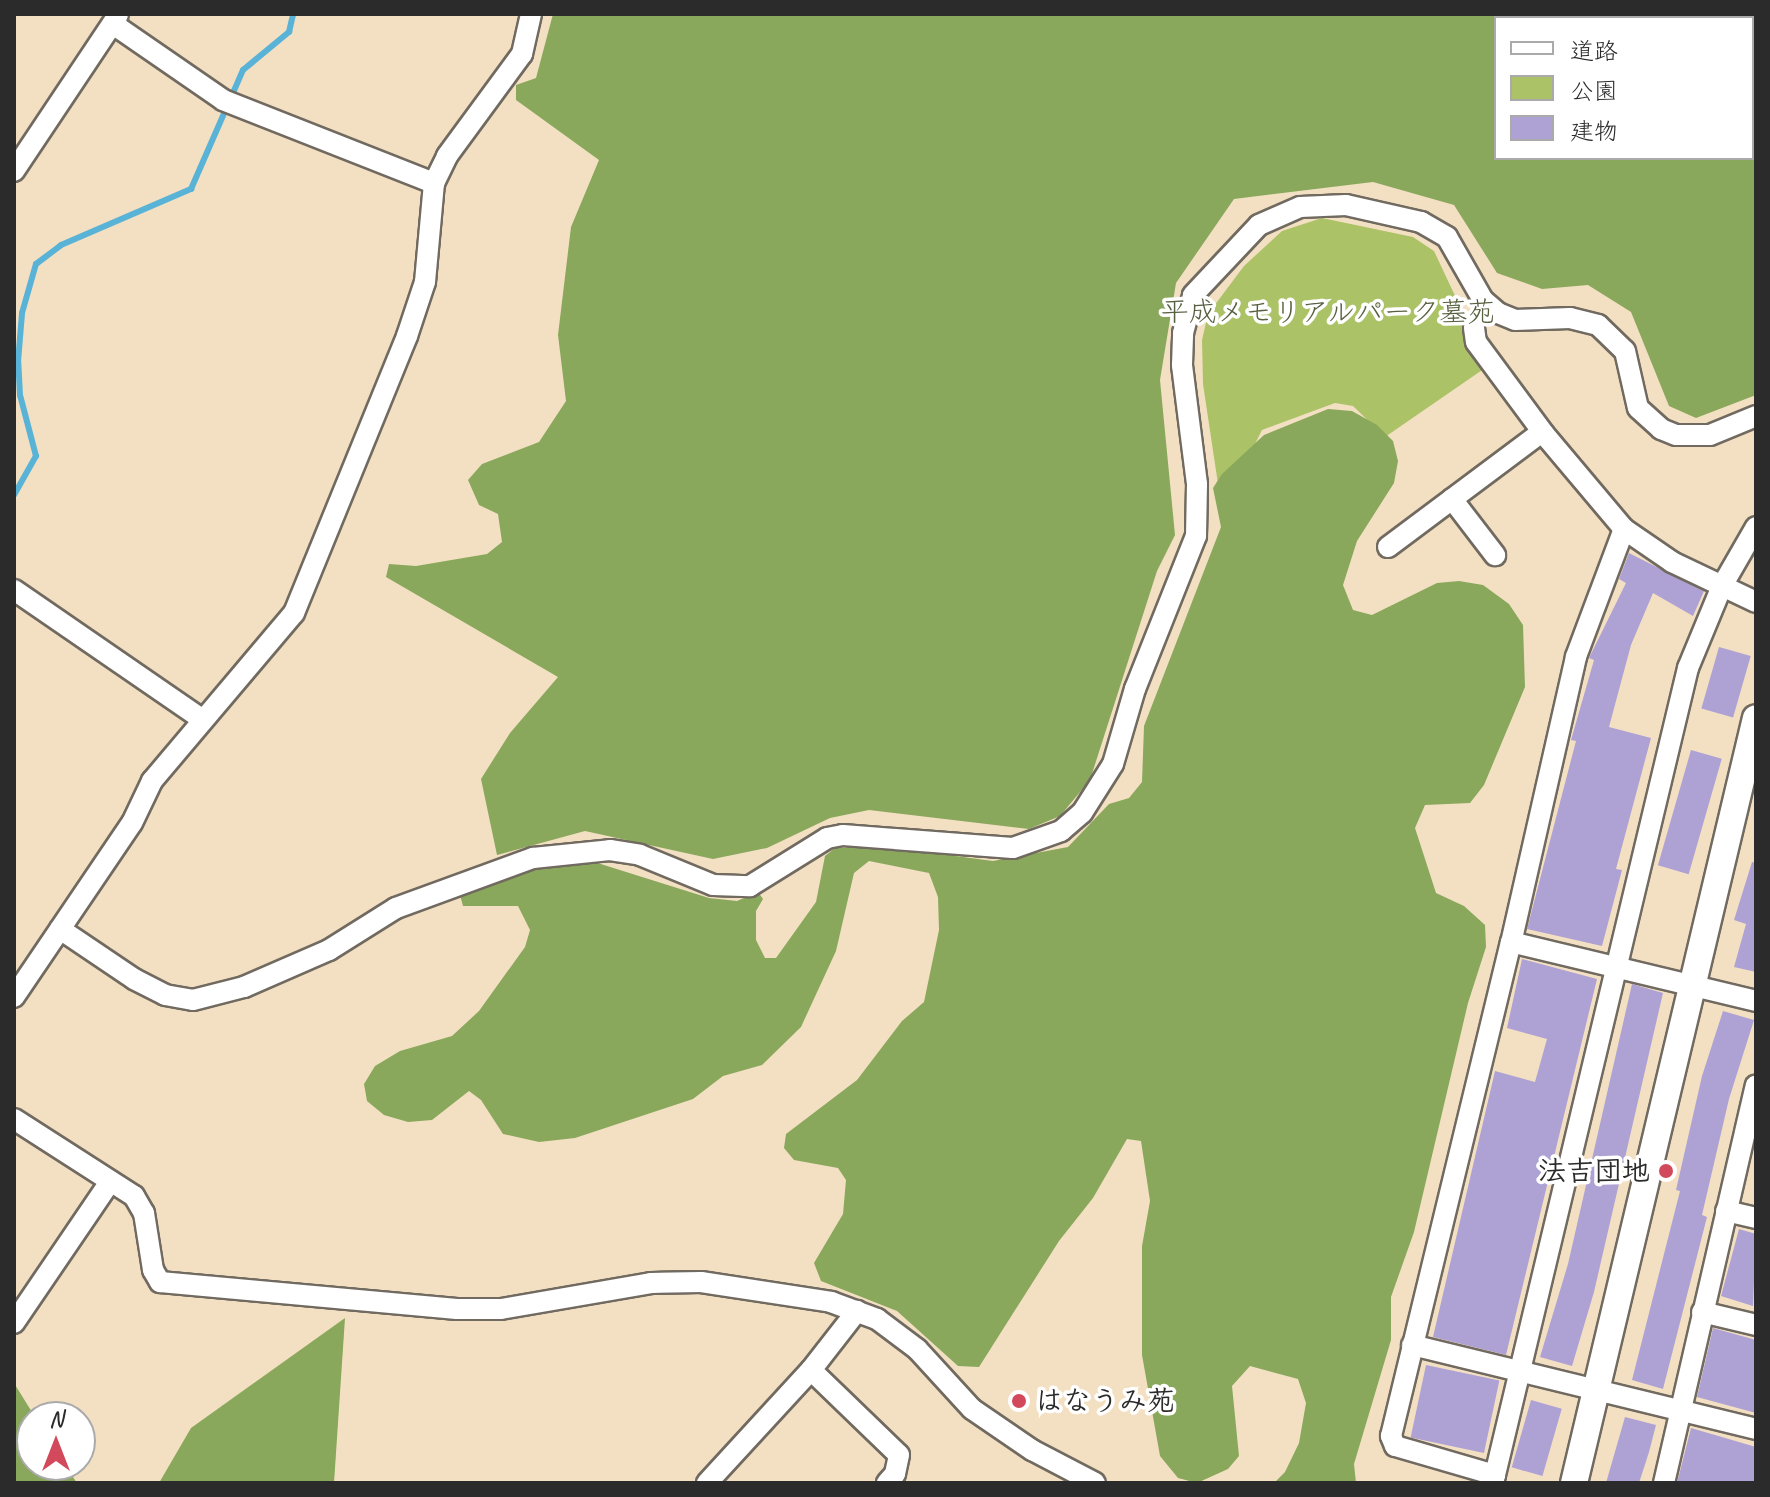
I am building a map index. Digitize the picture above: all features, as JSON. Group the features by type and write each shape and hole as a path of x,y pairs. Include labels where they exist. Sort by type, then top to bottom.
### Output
{"street":[{"path":"14,997 132,823 152,781 294,613 308,588 425,282 434,183 447,156 522,54 531,14"},
{"path":"14,171 116,19 230,103 434,183"},
{"path":"60,929 165,995 205,999 329,950 396,908 533,858 610,850 640,855 713,885 750,886 827,838 843,835 1013,848 1061,831 1082,813 1113,764 1135,689 1196,536 1197,484 1182,365 1183,333 1193,295 1259,225 1300,207 1346,205 1421,222 1447,237 1483,300 1498,313 1534,321 1583,319 1598,325 1625,351 1638,408 1661,429 1676,435 1710,435 1756,416"},
{"path":"1474,328 1476,342 1542,432 1624,529 1672,562 1756,602"},
{"path":"1388,547 1542,432"},
{"path":"1452,499 1495,555"},
{"path":"1624,529 1576,657 1511,942 1391,1436 1395,1446 1494,1479 1688,668 1722,586 1756,527"},
{"path":"14,590 203,720"},
{"path":"1574,1483 1756,718"},
{"path":"1511,942 1756,1001"},
{"path":"1664,1483 1726,1211 1753,1114 1756,1086"},
{"path":"14,1119 134,1196 144,1213 153,1270 160,1282 175,1287 501,1309 651,1283 701,1282 831,1302 877,1319 917,1349 972,1409 1032,1450 1095,1483"},
{"path":"14,1323 110,1182"},
{"path":"1726,1211 1756,1218"},
{"path":"707,1483 811,1370 857,1311"},
{"path":"1702,1312 1756,1325"},
{"path":"1412,1345 1756,1429"},
{"path":"811,1370 899,1455 895,1474 887,1483"}],"green space":[{"path":"553,14 1756,14 1756,395 1696,418 1669,406 1631,312 1588,285 1542,289 1497,273 1454,205 1373,182 1234,199 1176,283 1160,380 1175,535 1157,571 1090,780 1060,816 1029,829 869,810 830,818 767,848 713,859 585,831 497,855 481,779 510,733 558,677 386,577 389,564 416,566 487,554 502,542 498,514 479,505 468,480 482,464 539,442 566,401 558,335 571,227 599,160 516,100 516,85 536,78"},
{"name":"平成メモリアルパーク墓苑","path":"1322,218 1413,237 1434,251 1488,366 1385,437 1353,406 1335,403 1262,430 1244,466 1218,484 1203,384 1202,340 1208,314 1244,266 1282,231"},
{"path":"1328,409 1352,411 1377,425 1393,441 1398,461 1394,483 1357,541 1343,585 1353,610 1372,615 1437,583 1459,581 1483,585 1509,604 1523,625 1525,687 1484,785 1470,803 1425,805 1415,828 1436,893 1464,906 1485,925 1486,947 1468,1003 1414,1232 1391,1297 1391,1340 1354,1464 1356,1483 1274,1483 1285,1472 1299,1443 1306,1403 1298,1379 1250,1366 1232,1386 1239,1456 1228,1469 1197,1483 1178,1478 1160,1456 1142,1355 1142,1246 1150,1201 1141,1141 1127,1139 1093,1198 1059,1241 979,1367 958,1366 897,1311 821,1281 814,1263 843,1214 846,1180 838,1168 794,1160 784,1148 786,1134 857,1080 902,1021 924,1002 939,930 938,897 929,873 869,861 854,873 836,951 801,1027 762,1065 723,1076 693,1099 575,1138 539,1142 503,1134 481,1100 469,1091 432,1120 408,1122 384,1115 367,1101 364,1084 375,1066 400,1051 452,1036 479,1011 525,947 530,930 518,906 463,906 460,895 542,865 588,860 709,898 737,901 758,892 763,899 756,911 756,940 765,958 776,958 816,902 825,856 835,848 888,847 993,861 1068,847 1109,804 1129,798 1142,782 1144,726 1221,527 1213,488 1222,474 1264,435"},
{"path":"345,1318 334,1483 159,1483 191,1428"},
{"path":"14,1383 25,1401 16,1401 16,1481 77,1483 14,1483"}],"building":[{"path":"1629,553 1704,591 1693,616 1653,593 1631,645 1609,727 1651,738 1616,869 1622,870 1602,946 1527,929 1576,741 1571,740 1594,660 1589,658 1626,583 1619,579"},
{"path":"1719,647 1751,656 1733,718 1701,709"},
{"path":"1691,750 1722,759 1689,874 1658,865"},
{"path":"1752,862 1756,863 1756,972 1734,967 1746,924 1734,920"},
{"path":"1522,959 1597,979 1506,1355 1433,1337 1495,1071 1535,1082 1547,1039 1507,1028"},
{"path":"1632,984 1663,993 1594,1292 1572,1366 1540,1357 1568,1264"},
{"path":"1723,1011 1754,1020 1729,1099 1702,1215 1707,1217 1663,1389 1632,1380 1680,1191 1676,1190 1702,1076"},
{"path":"1739,1229 1756,1234 1753,1306 1721,1296"},
{"path":"1713,1328 1756,1340 1756,1413 1697,1397"},
{"path":"1426,1365 1499,1381 1484,1453 1411,1437"},
{"path":"1531,1400 1562,1409 1542,1476 1512,1467"},
{"path":"1625,1417 1656,1425 1649,1452 1639,1483 1606,1483"},
{"path":"1691,1428 1756,1447 1756,1483 1677,1483"}],"waterway":[{"path":"14,495 36,456 20,395 18,362 22,313 36,264 61,245 191,189 243,70 289,32 293,14"}],"place":[{"name":"法吉団地","path":"1666,1171"},
{"name":"はなうみ苑","path":"1019,1401"}]}
